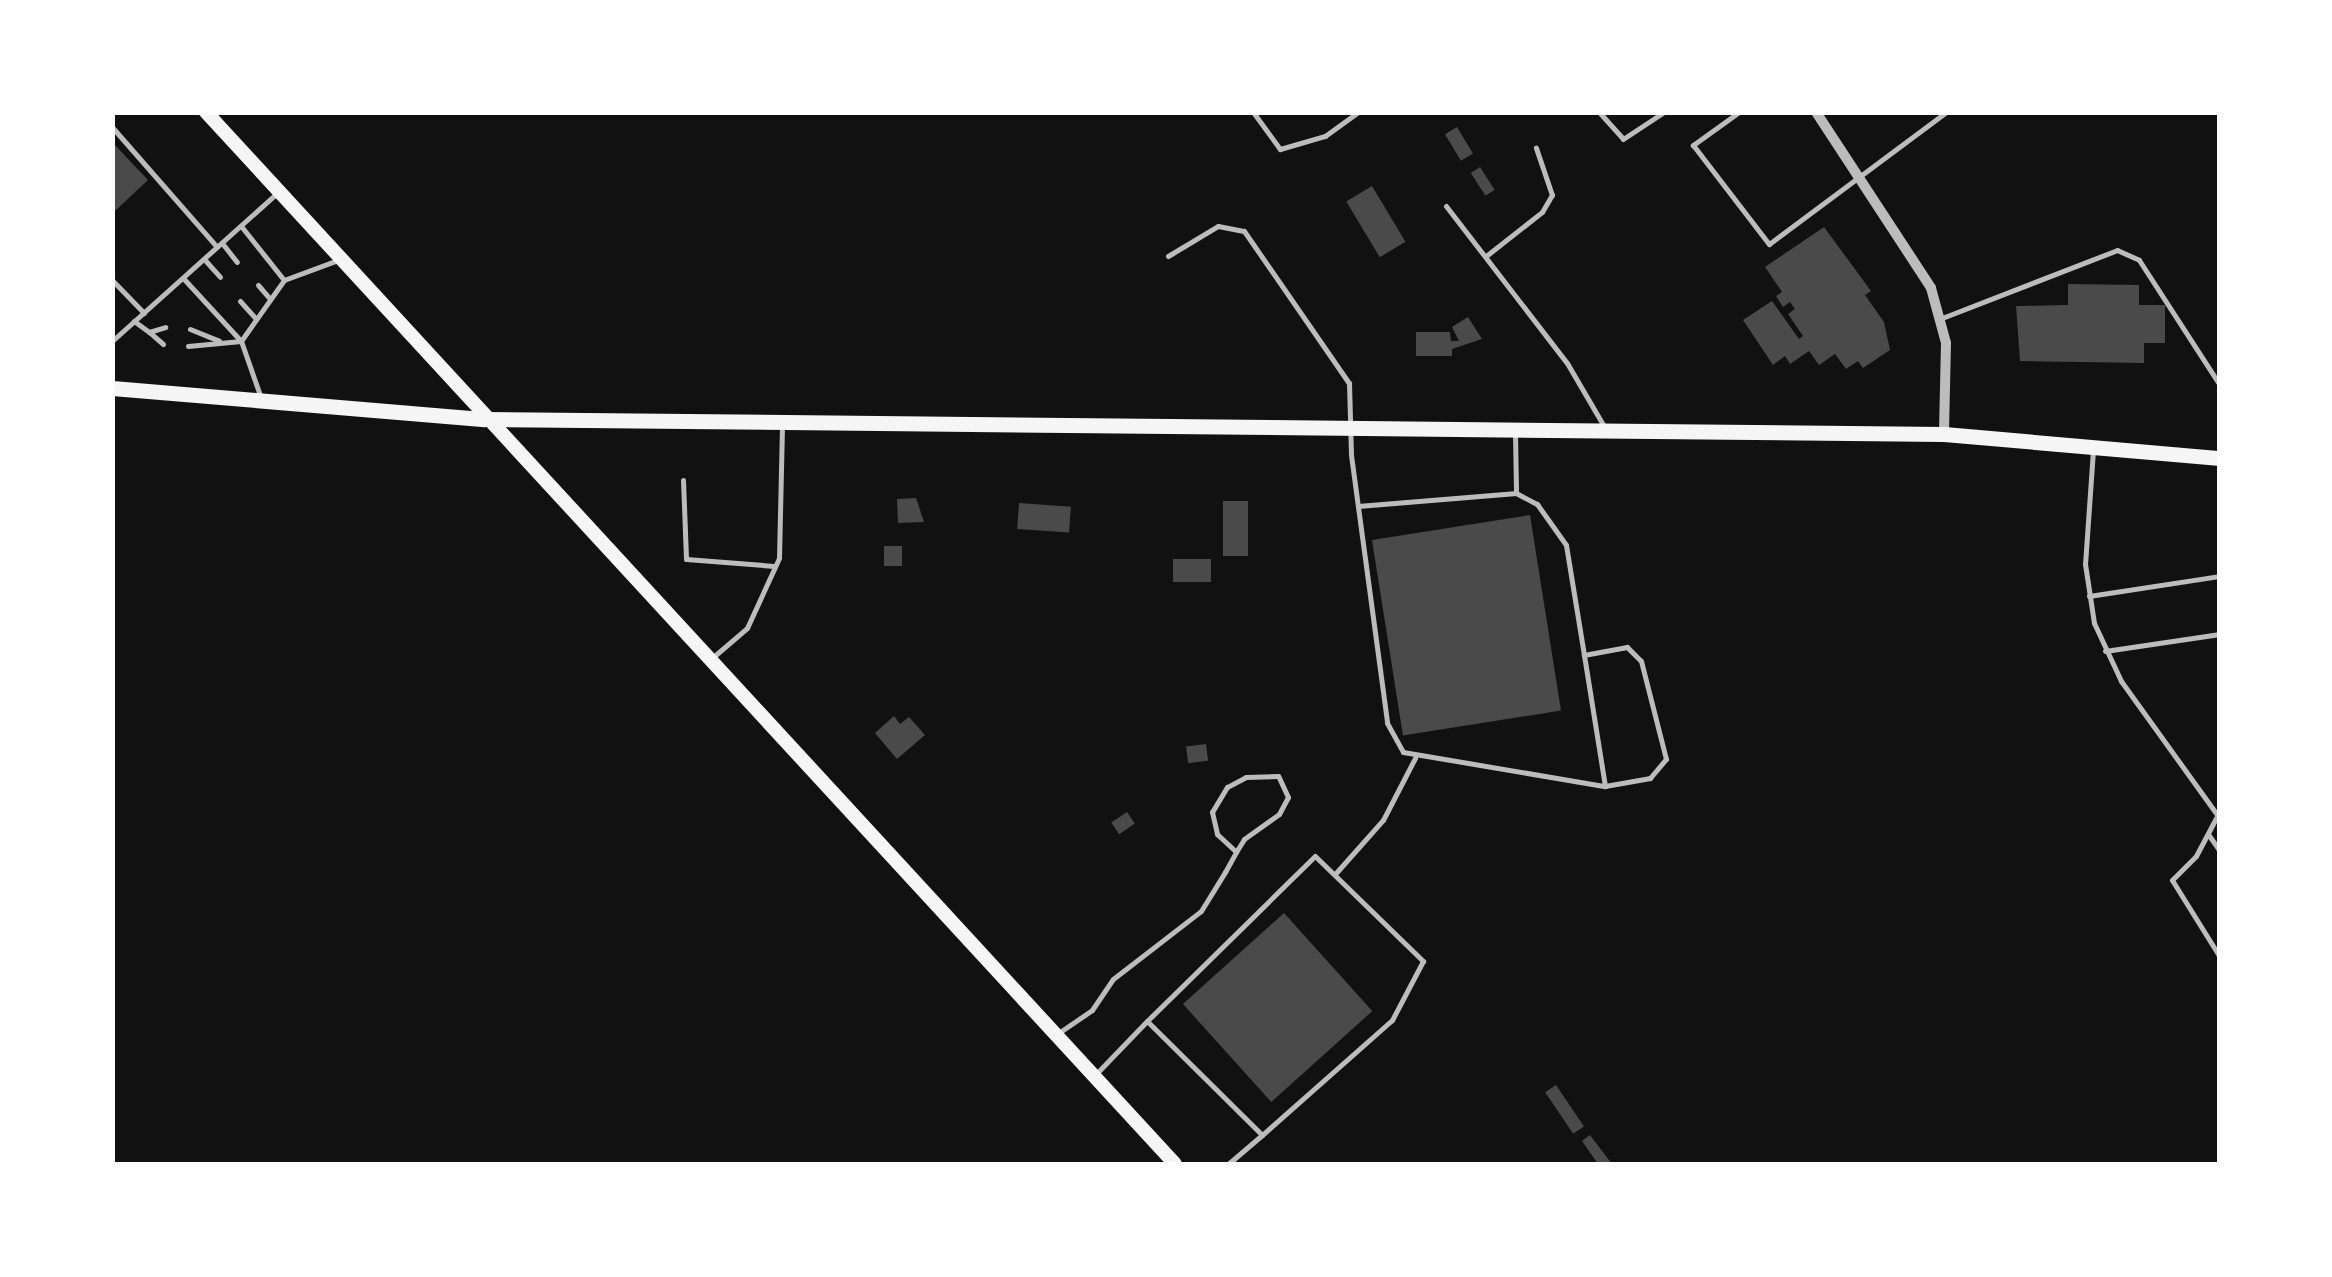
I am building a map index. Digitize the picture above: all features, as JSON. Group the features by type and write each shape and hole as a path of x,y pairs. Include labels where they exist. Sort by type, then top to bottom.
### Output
{"main road":[{"path":"206,112 708,662 1175,1164"},
{"path":"112,388 485,419 1944,434 2220,458"}],"street":[{"path":"1816,112 1922,267 1942,318 1944,434"}],"lane":[{"path":"1253,112 1280,149 1325,136 1358,112"},
{"path":"1598,112 1623,140 1664,112"},
{"path":"1739,112 1693,145 1769,244 1863,178 1946,112"},
{"path":"112,127 238,262"},
{"path":"1486,257 1542,212 1552,195 1536,148"},
{"path":"112,341 278,192"},
{"path":"1446,206 1567,363 1606,431"},
{"path":"241,226 284,280"},
{"path":"1168,256 1218,226 1244,231 1349,384 1358,506 1388,723 1403,752 1415,758 1605,786 1650,778 1666,760 1636,653 1627,647 1584,654"},
{"path":"1942,318 2117,250 2139,260 2220,385"},
{"path":"204,259 220,278"},
{"path":"241,341 284,280 341,260"},
{"path":"182,278 241,341 262,401"},
{"path":"112,280 144,313"},
{"path":"258,285 270,299"},
{"path":"240,300 256,319"},
{"path":"134,321 163,344"},
{"path":"149,332 165,327"},
{"path":"190,329 220,341"},
{"path":"188,346 241,341"},
{"path":"708,662 747,628 774,566 782,424"},
{"path":"1515,430 1516,493"},
{"path":"2093,447 2089,596 2105,651 2218,819 2172,880 2220,957"},
{"path":"682,480 686,559 774,566"},
{"path":"1358,506 1516,493 1537,504 1566,545 1605,786"},
{"path":"2089,596 2220,576"},
{"path":"2105,651 2220,634"},
{"path":"1334,874 1383,820 1415,758"},
{"path":"1054,1035 1092,1010 1112,980 1201,912 1236,852 1244,838 1279,814 1288,797 1278,776 1246,776 1227,787 1212,812 1217,834 1236,852"},
{"path":"2208,834 2220,851"},
{"path":"1094,1076 1315,856 1423,961 1392,1020 1228,1164"},
{"path":"1147,1021 1262,1136"}],"building":[{"path":"1457,127 1473,154 1461,161 1445,134"},
{"path":"112,142 148,180 115,211 112,208"},
{"path":"1480,167 1495,190 1485,196 1471,173"},
{"path":"1372,186 1405,242 1380,257 1346,201"},
{"path":"1824,227 1871,291 1865,295 1884,322 1890,350 1863,368 1858,361 1846,369 1835,354 1819,365 1809,351 1790,364 1785,356 1773,365 1743,320 1772,301 1799,339 1803,336 1788,314 1795,309 1790,302 1783,307 1776,296 1782,292 1765,267"},
{"path":"2068,284 2139,285 2139,305 2165,305 2165,343 2144,343 2144,363 2020,361 2016,306 2068,305"},
{"path":"1468,317 1482,339 1452,349 1452,356 1416,356 1416,332 1450,332 1451,341 1459,341 1452,327"},
{"path":"916,498 924,522 898,523 897,499"},
{"path":"1223,501 1248,501 1248,556 1223,556"},
{"path":"1019,503 1071,507 1069,533 1017,529"},
{"path":"1530,515 1561,711 1403,736 1372,540"},
{"path":"884,546 902,546 902,566 884,566"},
{"path":"1173,559 1211,559 1211,582 1173,582"},
{"path":"894,716 900,724 909,717 925,735 897,759 875,733"},
{"path":"1206,744 1208,761 1188,763 1186,746"},
{"path":"1127,812 1135,824 1119,834 1111,823"},
{"path":"1284,913 1372,1011 1271,1102 1183,1004"},
{"path":"1556,1085 1584,1126 1573,1134 1545,1092"},
{"path":"1590,1135 1612,1164 1598,1164 1582,1141"}]}
